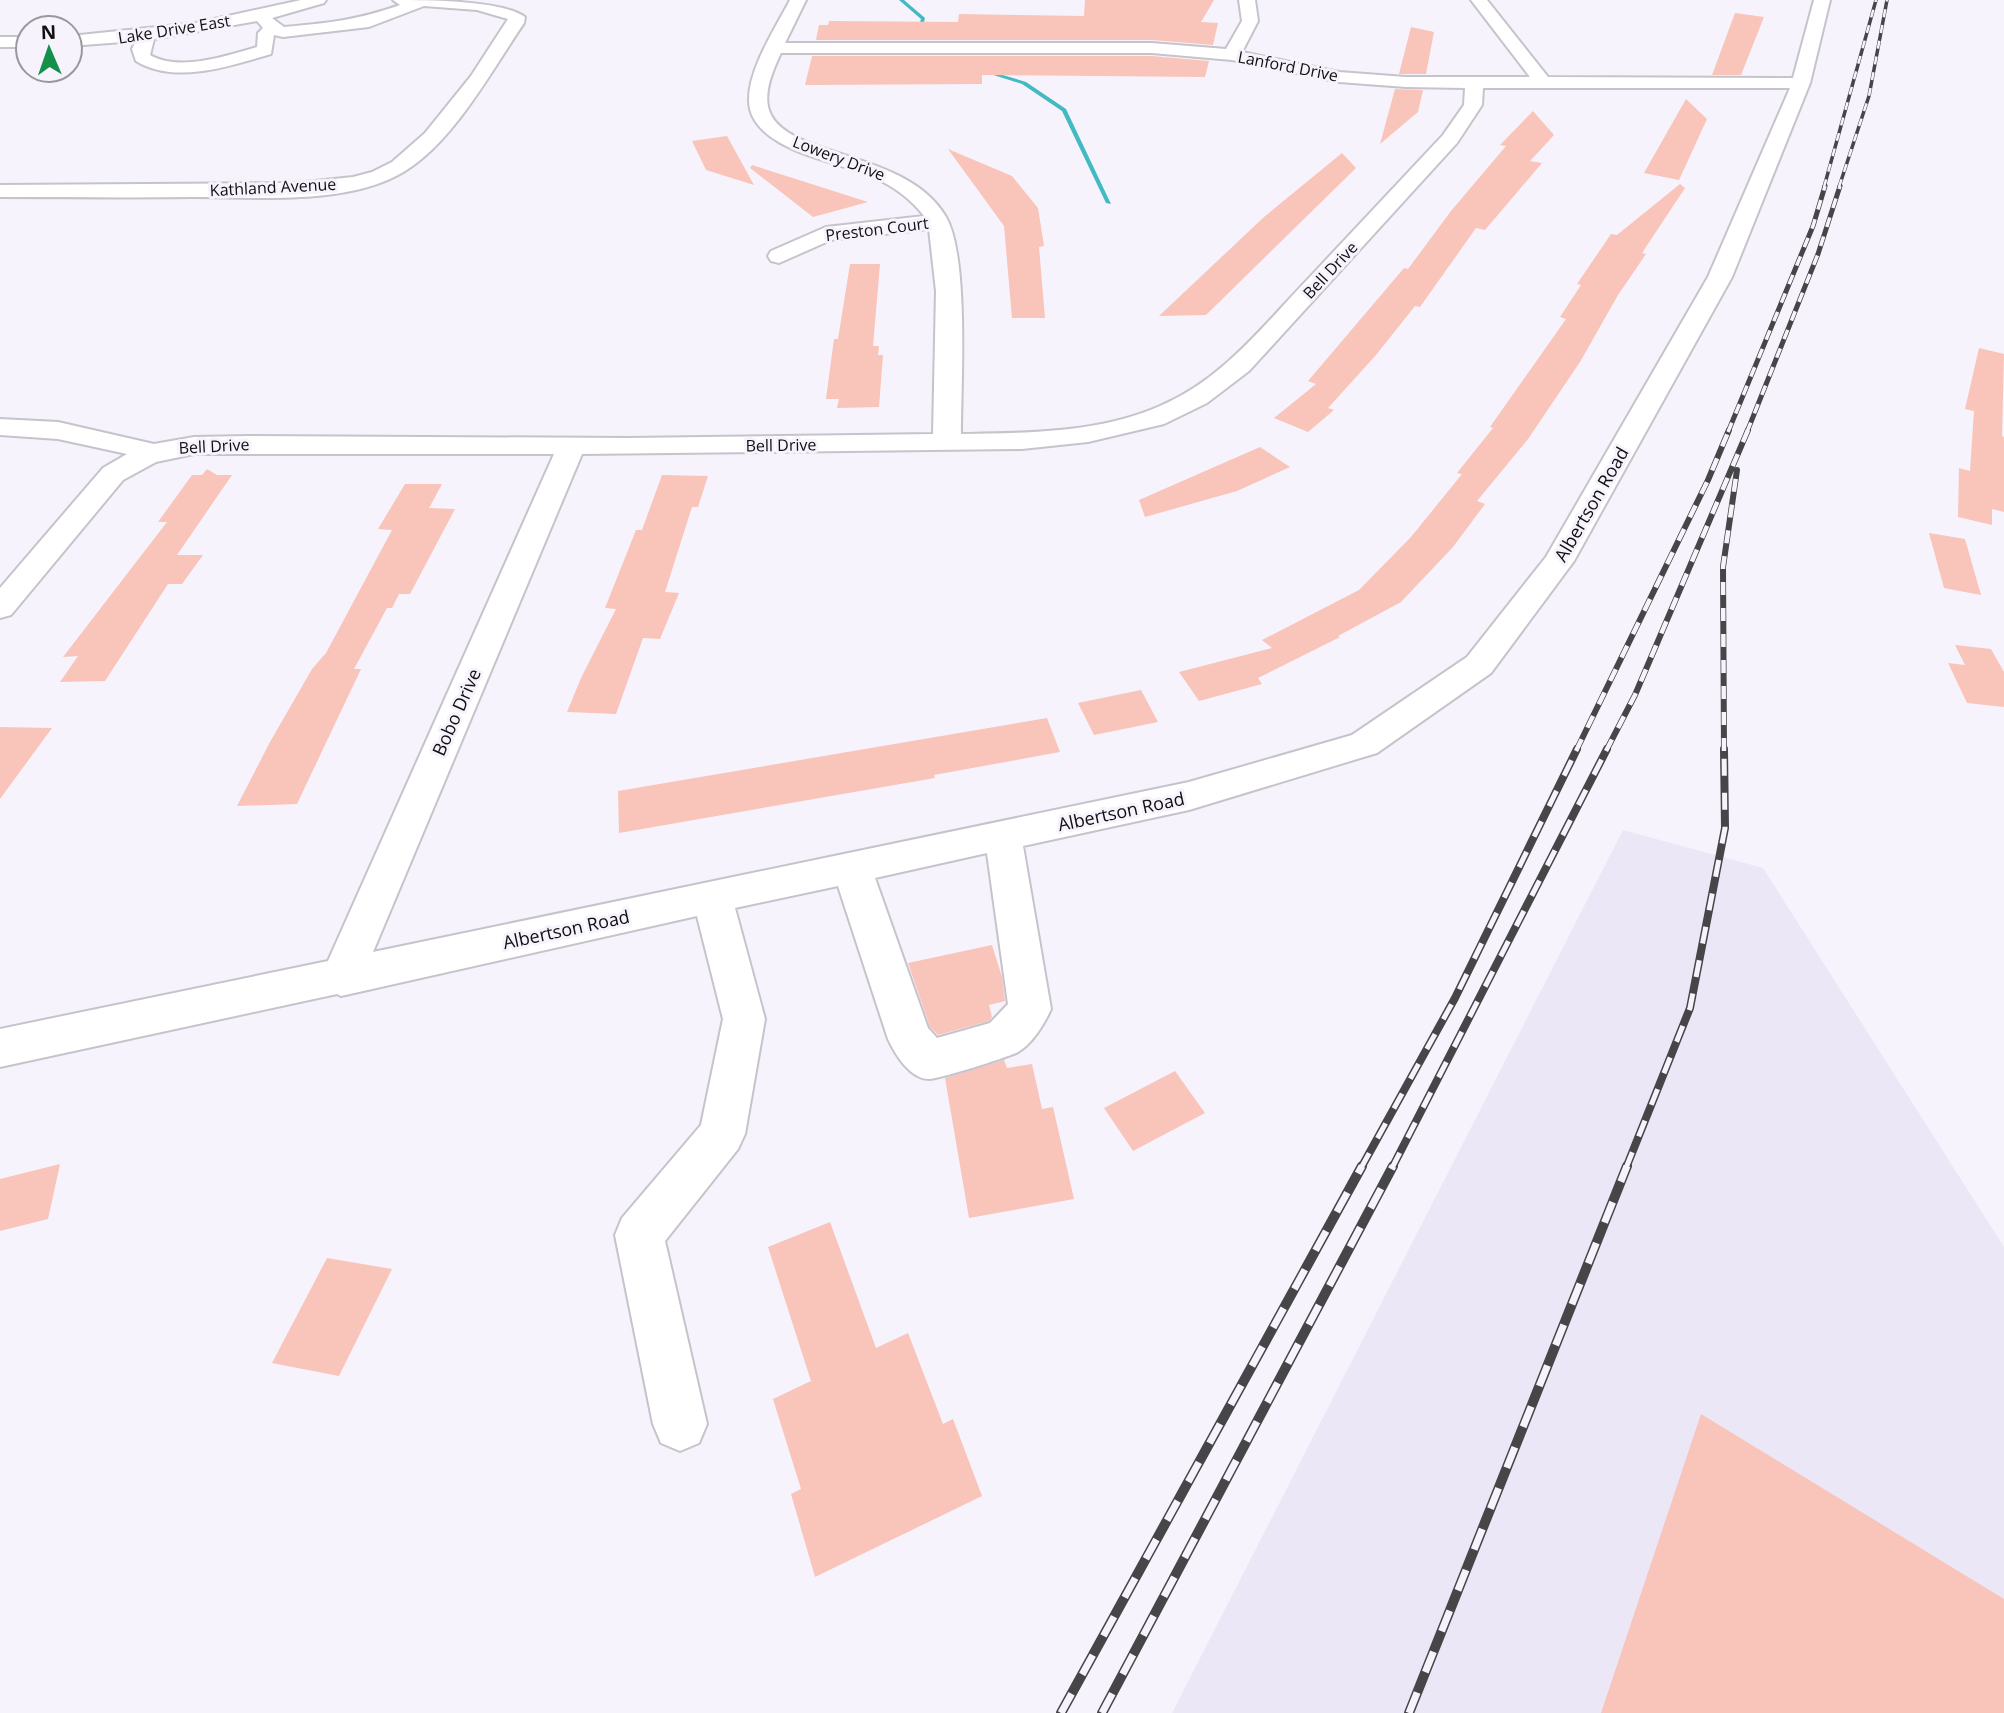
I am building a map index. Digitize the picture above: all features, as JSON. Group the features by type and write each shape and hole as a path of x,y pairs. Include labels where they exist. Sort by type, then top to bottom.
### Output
{"street":[{"name":"Lake Drive East","path":"84,40 147,35 287,10 318,0"},
{"name":"Kathland Avenue","path":"0,191 288,190 357,182 397,168 426,145 477,80 516,23 517,17 508,11 481,5 401,0"},
{"name":"Lowery Drive","path":"798,0 775,48 758,96 758,108 772,129 809,149 877,172 898,183 919,198 938,221 944,236 947,271 947,440"},
{"path":"1232,55 1250,22 1247,0"},
{"path":"1479,0 1543,82"},
{"name":"Albertson Road","path":"1,1049 1189,796 1364,744 1479,665 1559,561 1720,277 1801,83 1822,0"},
{"path":"373,4 421,2"},
{"path":"260,15 273,28 283,32 299,31 369,22 421,2"},
{"path":"287,10 336,6"},
{"path":"147,35 141,50 142,57 157,65 173,66 231,60 265,50 266,33 273,28"},
{"name":"Lanford Drive","path":"775,48 1127,48 1232,55 1339,77 1474,83 1801,83"},
{"name":"Bell Drive","path":"0,608 105,481 134,458 152,452 199,445 722,446 947,440 1086,435 1155,419 1208,393 1240,366 1450,139 1473,105 1474,83"},
{"name":"Preston Court","path":"779,256 826,234 938,221"},
{"path":"0,427 28,426 82,434 152,452"},
{"name":"Bobo Drive","path":"341,978 572,446"},
{"path":"852,868 910,1039 929,1060 1004,1038 1030,1009 1006,850 1000,837"},
{"path":"680,1424 639,1235 722,1134 744,1019 712,898"}],"shaded area":[{"path":"1623,830 1763,868 2004,1247 2004,1713 1172,1713"}],"building":[{"path":"1085,0 1214,0 1201,22 1218,23 1213,45 1152,40 816,40 819,25 828,25 829,21 958,22 959,14 1084,16"},
{"path":"1735,13 1764,17 1741,75 1712,75"},
{"path":"1411,27 1434,32 1426,74 1399,74"},
{"path":"812,56 1152,56 1209,61 1205,77 982,75 982,84 805,85"},
{"path":"1395,89 1423,90 1418,112 1380,144"},
{"path":"1686,99 1707,119 1679,180 1644,173"},
{"path":"1533,111 1554,135 1530,161 1542,163 1485,230 1476,228 1420,307 1415,306 1376,355 1328,408 1334,410 1308,432 1274,418 1316,384 1308,381 1404,268 1408,269 1451,211 1506,146 1500,145"},
{"path":"727,136 754,185 706,170 692,141"},
{"path":"948,149 1012,176 1038,208 1044,246 1039,247 1045,318 1012,318 1004,226"},
{"path":"1342,153 1356,168 1206,315 1159,316 1264,217"},
{"path":"752,165 868,202 813,217 750,168"},
{"path":"1680,184 1685,188 1642,253 1646,254 1618,295 1580,362 1528,439 1477,501 1485,504 1453,547 1401,602 1338,636 1340,637 1258,678 1262,684 1199,701 1179,672 1272,648 1262,640 1359,590 1411,537 1462,474 1457,473 1493,428 1490,427 1566,319 1560,317 1581,285 1577,284 1611,234 1617,235"},
{"path":"850,264 880,264 873,346 879,346 878,355 883,355 879,407 837,408 839,399 826,399 834,339 838,339"},
{"path":"1979,348 2004,354 2004,512 1992,509 1992,525 1958,517 1959,468 1970,471 1974,411 1965,409"},
{"path":"1260,447 1290,467 1237,491 1145,517 1139,500"},
{"path":"207,469 217,475 232,475 177,555 203,555 182,584 168,584 105,681 60,682 78,656 63,657 167,522 158,522 192,475 202,475"},
{"path":"662,475 708,476 698,507 692,507 665,592 679,593 660,639 643,638 616,714 567,712 616,609 605,608 636,530 642,530"},
{"path":"405,484 442,484 429,508 455,509 410,594 399,594 392,608 387,608 354,669 361,669 297,804 237,806 312,669 326,653 392,530 378,529"},
{"path":"1929,533 1965,539 1981,595 1944,588"},
{"path":"1955,645 1991,649 2004,672 2004,707 1967,703 1948,663 1965,665"},
{"path":"1141,690 1158,722 1094,735 1078,703"},
{"path":"1047,718 1060,752 934,775 935,778 619,833 618,791"},
{"path":"0,727 52,728 0,799"},
{"path":"992,945 1002,977 1005,1001 989,1005 992,1017 989,1021 938,1035 930,1027 908,963"},
{"path":"1004,1060 1007,1068 1032,1064 1042,1109 1053,1107 1074,1199 969,1218 945,1078"},
{"path":"1175,1071 1205,1113 1133,1151 1104,1108"},
{"path":"60,1164 48,1219 0,1231 0,1179"},
{"path":"830,1222 876,1348 908,1333 943,1424 953,1419 982,1496 815,1577 791,1494 801,1489 773,1399 811,1381 768,1247"},
{"path":"327,1258 392,1269 339,1376 272,1363"},
{"path":"1701,1414 2004,1599 2004,1713 1601,1713"}],"waterway":[{"path":"901,0 923,19 921,26 925,32"},
{"path":"986,71 1024,83 1064,110 1109,203"}],"railway":[{"path":"1824,187 1876,0"},
{"path":"1839,187 1869,96 1887,0"},
{"path":"1728,432 1813,226 1825,186"},
{"path":"1747,432 1818,254 1840,186"},
{"path":"1576,751 1708,480 1729,430"},
{"path":"1606,751 1635,695 1748,430"},
{"path":"1724,751 1723,567 1737,470"},
{"path":"1361,1168 1455,998 1577,749"},
{"path":"1392,1168 1607,749"},
{"path":"1626,1168 1690,1008 1725,828 1724,749"},
{"path":"1061,1713 1362,1166"},
{"path":"1102,1713 1393,1166"},
{"path":"1409,1713 1627,1166"}]}
